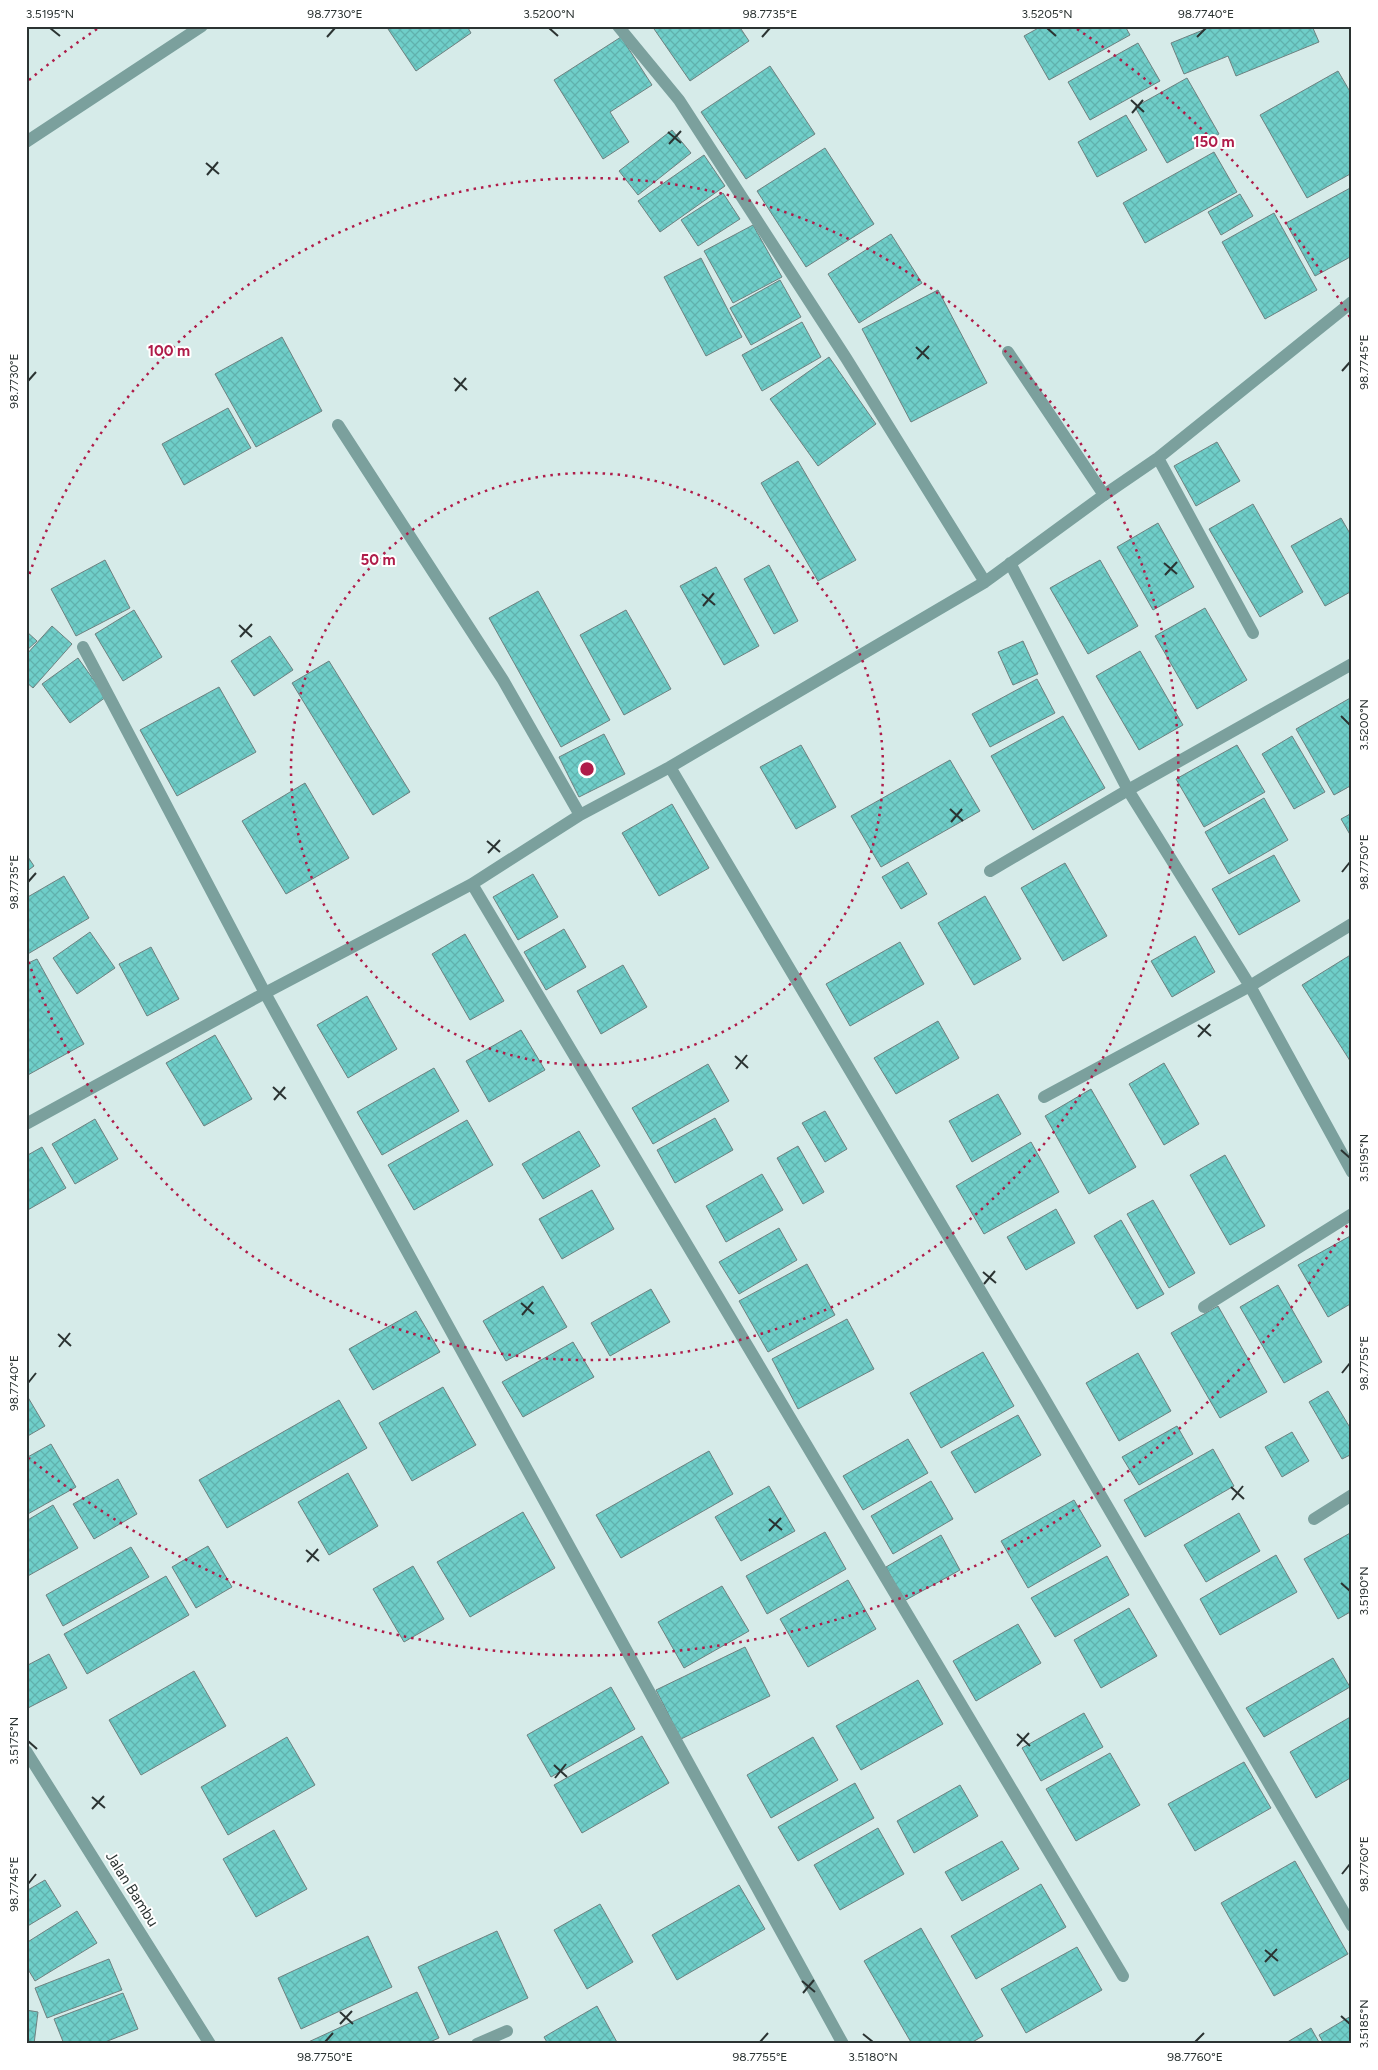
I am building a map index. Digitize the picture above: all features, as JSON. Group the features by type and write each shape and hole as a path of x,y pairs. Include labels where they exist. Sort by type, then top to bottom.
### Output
{"street":[{"path":"26,142 202,26"},
{"path":"618,26 679,100 846,358 985,582"},
{"path":"26,1124 265,993 472,884 580,815 670,767 985,582 1158,458 1352,302"},
{"path":"1008,352 1104,495"},
{"path":"338,425 503,680 580,815"},
{"path":"1158,458 1253,633"},
{"path":"1010,563 1128,790 1250,986 1352,1172"},
{"path":"82,648 265,993 843,2044"},
{"path":"990,872 1128,790 1352,664"},
{"path":"670,767 1040,1391 1352,1926"},
{"path":"472,884 1123,1976"},
{"path":"1044,1097 1250,986 1352,924"},
{"path":"1204,1307 1352,1214"},
{"path":"1314,1519 1352,1495"},
{"name":"Jalan Bambu","path":"26,1751 210,2044"},
{"path":"477,2044 507,2031"}],"building":[{"path":"386,26 467,26 471,33 416,71"},
{"path":"652,26 739,26 749,41 690,81"},
{"path":"1042,26 1125,26 1130,35 1049,80 1024,36"},
{"path":"1213,26 1312,26 1319,42 1236,76 1228,56 1184,74 1171,43"},
{"path":"621,37 652,85 610,112 629,142 603,159 554,80"},
{"path":"1138,43 1160,81 1090,120 1068,82"},
{"path":"770,66 815,134 746,179 701,112"},
{"path":"1338,71 1352,95 1352,173 1307,198 1260,115"},
{"path":"1187,78 1219,134 1167,163 1135,107"},
{"path":"1126,115 1147,150 1097,177 1078,142"},
{"path":"672,130 691,153 638,195 619,171"},
{"path":"825,148 874,224 806,267 757,191"},
{"path":"1214,152 1237,192 1145,243 1123,203"},
{"path":"704,155 725,186 660,232 638,201"},
{"path":"1352,187 1352,256 1315,276 1286,223"},
{"path":"723,193 740,219 698,246 681,220"},
{"path":"1240,194 1253,216 1221,235 1208,212"},
{"path":"1274,213 1317,290 1265,319 1222,242"},
{"path":"753,225 782,277 733,303 704,251"},
{"path":"891,234 922,283 859,323 828,274"},
{"path":"701,258 742,337 706,356 664,277"},
{"path":"780,280 801,317 751,345 730,308"},
{"path":"938,290 987,383 911,422 862,329"},
{"path":"802,322 821,357 762,391 742,355"},
{"path":"282,337 322,411 256,447 215,374"},
{"path":"829,357 876,424 818,466 770,399"},
{"path":"228,408 251,448 184,485 162,444"},
{"path":"1217,442 1240,481 1196,506 1174,466"},
{"path":"798,461 856,560 818,581 761,483"},
{"path":"1253,504 1303,592 1260,617 1209,529"},
{"path":"1341,518 1352,537 1352,591 1325,606 1291,546"},
{"path":"1158,523 1194,587 1153,610 1117,547"},
{"path":"105,560 130,608 76,636 51,589"},
{"path":"1100,560 1138,626 1088,654 1050,588"},
{"path":"769,565 798,621 774,634 744,579"},
{"path":"716,567 759,646 724,665 680,586"},
{"path":"538,591 610,720 561,747 489,618"},
{"path":"1205,608 1247,680 1197,709 1155,636"},
{"path":"134,610 162,657 123,681 95,634"},
{"path":"626,610 671,689 624,715 580,635"},
{"path":"52,626 72,644 33,688 26,682 26,655"},
{"path":"26,631 37,641 26,651"},
{"path":"270,636 293,670 254,696 231,661"},
{"path":"1023,641 1038,674 1013,685 998,652"},
{"path":"1140,651 1183,725 1139,750 1096,676"},
{"path":"78,658 106,697 70,723 42,684"},
{"path":"329,661 410,792 373,815 292,683"},
{"path":"1037,679 1055,713 990,747 972,714"},
{"path":"219,687 256,752 177,796 140,730"},
{"path":"1352,697 1352,785 1334,795 1296,729"},
{"path":"1063,716 1105,788 1033,830 991,756"},
{"path":"604,734 625,774 579,797 559,757"},
{"path":"1292,736 1325,792 1294,809 1262,754"},
{"path":"801,745 836,807 796,829 760,767"},
{"path":"1237,745 1265,792 1204,827 1176,779"},
{"path":"950,760 980,811 881,867 851,816"},
{"path":"305,783 349,858 286,894 242,821"},
{"path":"1264,798 1288,840 1229,874 1205,832"},
{"path":"672,804 709,868 659,896 622,833"},
{"path":"1352,813 1352,838 1341,819"},
{"path":"26,854 34,866 26,872"},
{"path":"1274,855 1300,901 1239,935 1212,889"},
{"path":"908,862 927,894 901,909 882,877"},
{"path":"1065,863 1107,936 1063,961 1021,888"},
{"path":"533,874 558,917 518,940 493,897"},
{"path":"64,876 89,918 26,955 26,898"},
{"path":"985,896 1021,959 974,985 938,923"},
{"path":"564,929 586,967 546,990 524,952"},
{"path":"90,932 115,968 77,994 53,958"},
{"path":"465,934 504,1001 470,1020 432,954"},
{"path":"1195,936 1215,972 1172,997 1151,961"},
{"path":"900,942 924,984 850,1026 826,984"},
{"path":"151,947 179,999 147,1016 119,964"},
{"path":"1352,954 1352,1064 1302,985"},
{"path":"37,959 84,1044 26,1076 26,964"},
{"path":"623,965 647,1007 601,1034 577,991"},
{"path":"367,996 397,1049 348,1078 317,1025"},
{"path":"938,1021 959,1058 896,1094 874,1058"},
{"path":"521,1030 545,1070 489,1102 466,1061"},
{"path":"215,1035 252,1099 204,1126 166,1063"},
{"path":"1164,1063 1199,1124 1164,1145 1129,1084"},
{"path":"708,1064 729,1101 653,1144 632,1108"},
{"path":"434,1068 459,1111 382,1155 357,1112"},
{"path":"1091,1089 1136,1167 1089,1194 1045,1116"},
{"path":"998,1094 1021,1134 972,1162 949,1121"},
{"path":"825,1111 847,1149 825,1162 802,1123"},
{"path":"715,1118 733,1150 675,1183 657,1150"},
{"path":"95,1119 118,1159 75,1184 52,1144"},
{"path":"467,1120 493,1165 414,1210 388,1165"},
{"path":"579,1131 600,1166 543,1199 522,1164"},
{"path":"1031,1142 1059,1192 984,1234 956,1186"},
{"path":"798,1146 824,1192 803,1204 777,1158"},
{"path":"42,1147 66,1188 26,1211 26,1156"},
{"path":"1225,1155 1265,1226 1230,1245 1190,1175"},
{"path":"762,1174 783,1210 726,1242 706,1206"},
{"path":"592,1190 614,1229 562,1259 539,1219"},
{"path":"1153,1200 1195,1273 1169,1288 1127,1214"},
{"path":"1056,1209 1075,1243 1026,1270 1007,1237"},
{"path":"1121,1220 1164,1294 1137,1309 1094,1236"},
{"path":"779,1228 797,1260 739,1294 719,1262"},
{"path":"1352,1235 1352,1303 1328,1317 1298,1265"},
{"path":"807,1264 835,1315 768,1352 739,1301"},
{"path":"1278,1285 1322,1362 1284,1383 1240,1307"},
{"path":"543,1286 567,1327 506,1361 483,1321"},
{"path":"651,1289 670,1322 610,1356 591,1323"},
{"path":"1218,1306 1267,1392 1220,1418 1171,1333"},
{"path":"416,1311 440,1352 373,1390 349,1349"},
{"path":"847,1319 874,1369 798,1409 772,1359"},
{"path":"573,1342 594,1377 523,1417 502,1382"},
{"path":"983,1352 1014,1406 941,1448 910,1393"},
{"path":"1138,1353 1171,1411 1119,1441 1086,1383"},
{"path":"443,1387 476,1445 412,1481 379,1423"},
{"path":"1328,1391 1352,1431 1352,1454 1342,1459 1309,1402"},
{"path":"26,1394 45,1426 26,1437"},
{"path":"339,1400 367,1448 227,1528 199,1480"},
{"path":"1018,1415 1041,1455 975,1493 951,1452"},
{"path":"1177,1426 1193,1454 1139,1485 1122,1457"},
{"path":"1292,1432 1309,1461 1282,1477 1265,1447"},
{"path":"908,1439 928,1473 863,1510 843,1476"},
{"path":"51,1444 76,1487 26,1515 26,1458"},
{"path":"1213,1449 1234,1486 1145,1537 1124,1500"},
{"path":"709,1451 733,1494 621,1558 596,1515"},
{"path":"348,1473 378,1526 329,1555 298,1502"},
{"path":"118,1479 137,1514 94,1539 73,1504"},
{"path":"931,1481 953,1519 893,1554 871,1516"},
{"path":"769,1486 795,1531 741,1561 715,1517"},
{"path":"1074,1500 1101,1546 1028,1588 1001,1541"},
{"path":"53,1505 78,1548 26,1577 26,1521"},
{"path":"523,1512 555,1568 470,1617 437,1562"},
{"path":"1239,1513 1260,1551 1206,1582 1184,1545"},
{"path":"825,1532 846,1569 767,1614 746,1576"},
{"path":"1352,1532 1352,1611 1338,1619 1304,1559"},
{"path":"941,1535 960,1570 904,1601 886,1567"},
{"path":"208,1546 232,1587 196,1608 172,1567"},
{"path":"131,1547 149,1577 63,1626 46,1595"},
{"path":"1276,1555 1297,1592 1220,1635 1200,1599"},
{"path":"1107,1556 1129,1595 1055,1637 1031,1598"},
{"path":"413,1566 444,1619 404,1642 373,1589"},
{"path":"166,1576 189,1615 87,1674 64,1634"},
{"path":"848,1580 876,1629 808,1667 780,1619"},
{"path":"722,1586 749,1631 684,1668 658,1622"},
{"path":"1129,1608 1157,1656 1101,1688 1074,1640"},
{"path":"1018,1624 1041,1663 976,1701 953,1661"},
{"path":"745,1647 770,1696 681,1739 656,1690"},
{"path":"49,1654 67,1688 26,1709 26,1666"},
{"path":"1333,1658 1350,1687 1264,1737 1246,1708"},
{"path":"194,1671 226,1726 141,1775 109,1720"},
{"path":"918,1680 943,1724 861,1770 836,1726"},
{"path":"611,1687 635,1729 551,1777 527,1735"},
{"path":"1084,1713 1103,1747 1041,1781 1022,1748"},
{"path":"1352,1716 1352,1777 1316,1798 1290,1752"},
{"path":"642,1736 669,1783 582,1833 554,1785"},
{"path":"287,1737 315,1785 228,1835 201,1787"},
{"path":"813,1737 838,1780 771,1818 747,1775"},
{"path":"1110,1753 1140,1805 1076,1841 1046,1789"},
{"path":"1244,1762 1271,1808 1195,1851 1168,1804"},
{"path":"855,1783 874,1818 798,1861 778,1827"},
{"path":"960,1785 978,1816 914,1853 897,1821"},
{"path":"878,1828 904,1874 840,1910 814,1865"},
{"path":"274,1830 307,1889 256,1917 223,1859"},
{"path":"1002,1841 1019,1869 962,1901 945,1872"},
{"path":"1295,1861 1348,1954 1274,1996 1221,1903"},
{"path":"45,1880 61,1906 26,1927 26,1891"},
{"path":"1041,1884 1066,1927 976,1979 951,1936"},
{"path":"739,1885 765,1929 677,1980 652,1935"},
{"path":"600,1904 633,1962 587,1989 554,1930"},
{"path":"77,1911 97,1943 35,1981 26,1966 26,1943"},
{"path":"921,1928 983,2036 969,2044 912,2044 864,1961"},
{"path":"497,1931 528,1998 449,2035 418,1967"},
{"path":"368,1936 392,1987 301,2029 278,1978"},
{"path":"1077,1947 1102,1990 1026,2033 1001,1989"},
{"path":"109,1959 122,1990 47,2018 35,1988"},
{"path":"417,1992 439,2038 425,2044 304,2044"},
{"path":"123,1993 138,2029 100,2044 64,2044 54,2019"},
{"path":"597,2006 618,2044 548,2044 544,2037"},
{"path":"26,2010 38,2012 34,2044 26,2044"},
{"path":"1351,2016 1352,2044 1324,2044 1319,2035"},
{"path":"1311,2028 1320,2044 1284,2044"}]}
